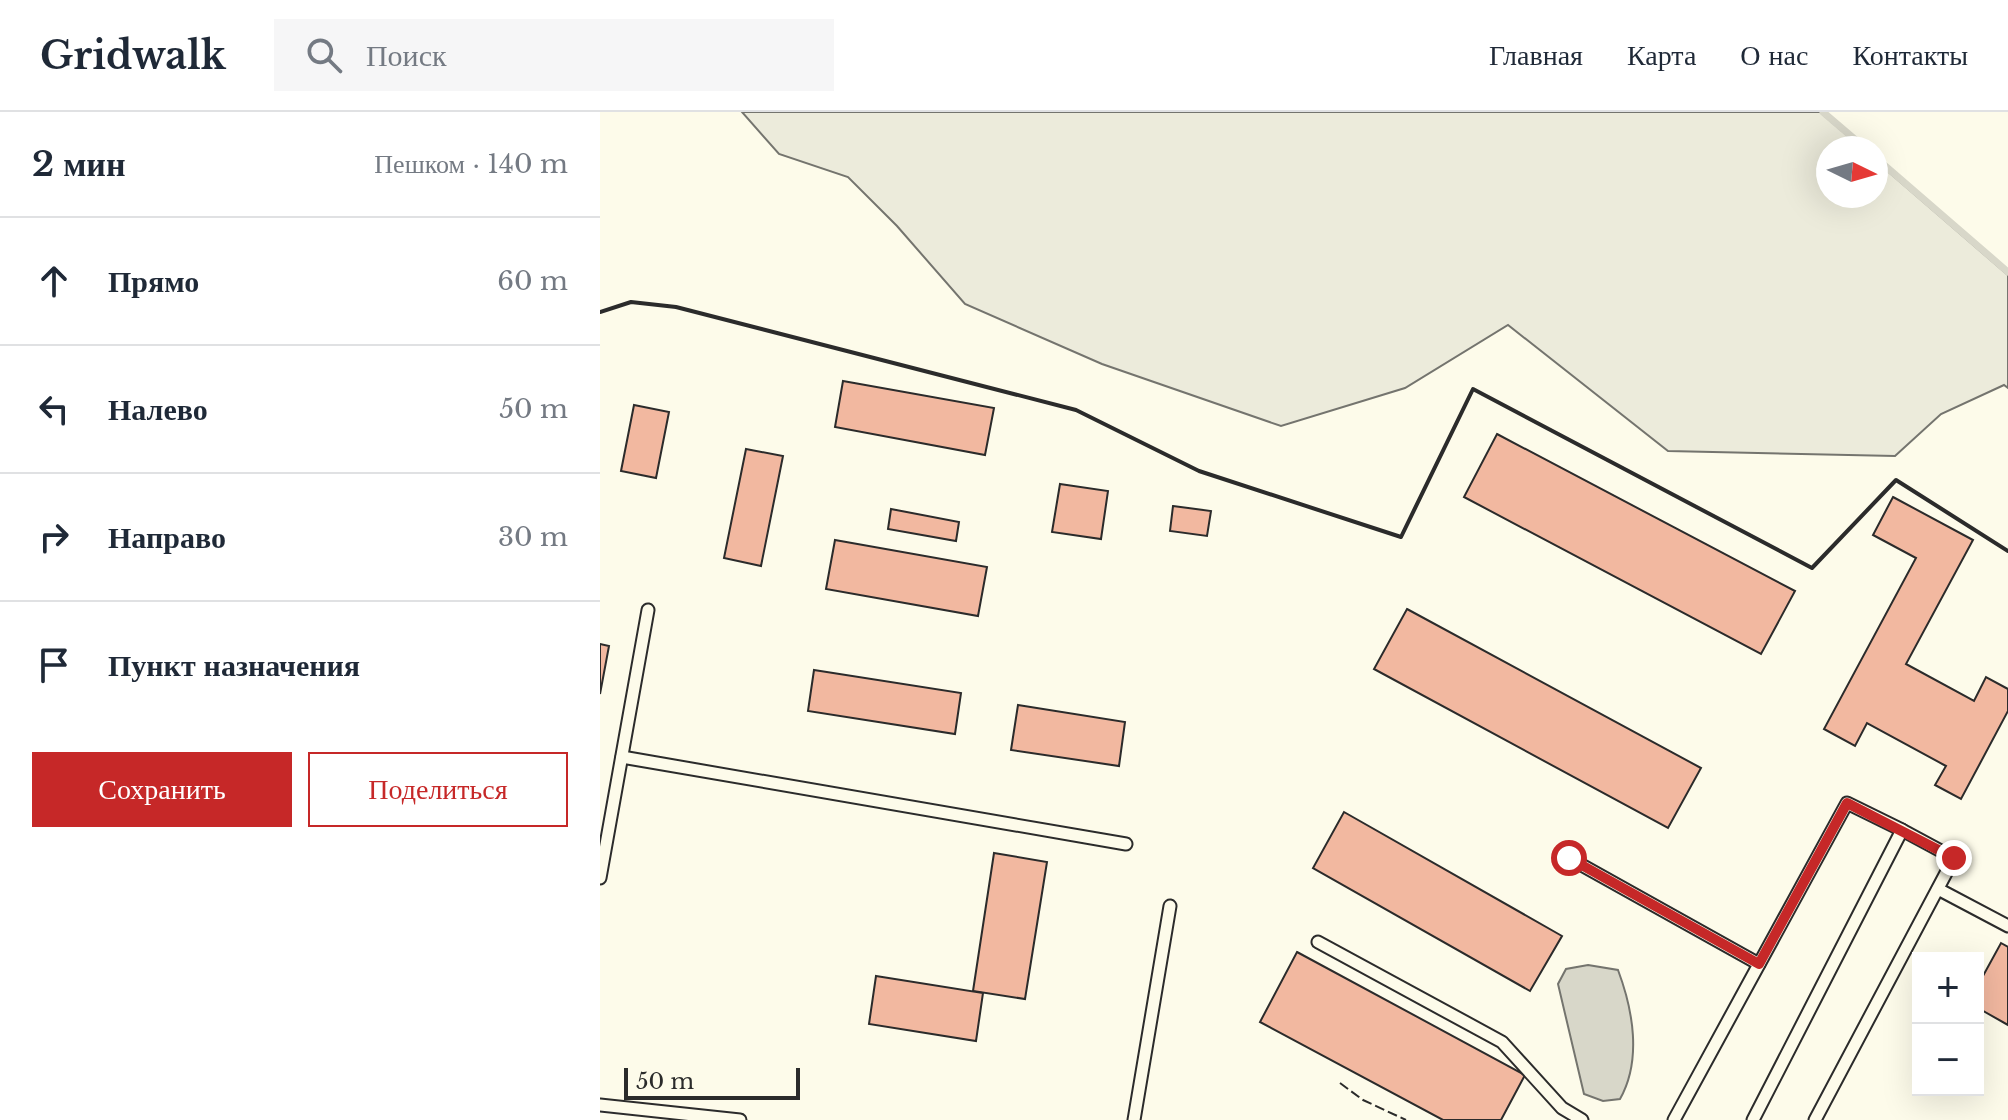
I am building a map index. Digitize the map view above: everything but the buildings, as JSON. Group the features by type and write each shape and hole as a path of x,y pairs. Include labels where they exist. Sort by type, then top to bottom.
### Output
{"lane":[{"path":"600,878 648,610"},
{"path":"622,757 1126,844"},
{"path":"1674,1120 1847,803 1954,858 1815,1120"},
{"path":"1753,1120 1902,830"},
{"path":"1569,858 1759,964"},
{"path":"1938,889 2008,926"},
{"path":"1134,1120 1170,906"},
{"path":"1318,942 1502,1042 1562,1108 1582,1120"},
{"path":"600,1105 647,1115 740,1120"}],"shaded area":[{"path":"742,112 1820,112 1848,136 1816,136 1816,208 1888,208 1888,171 2008,275 2008,388 2004,385 1941,414 1895,456 1668,451 1508,325 1405,388 1281,426 1102,364 965,304 897,226 848,177 779,154"},
{"path":"1588,965 1618,970 1628,1002 1633,1052 1627,1084 1620,1099 1603,1101 1584,1094 1558,984 1566,969"}],"waterway":[{"path":"1823,112 1851,136"},
{"path":"1888,168 2008,272"}],"fence":[{"path":"1340,1083 1363,1100 1406,1120"}],"wall":[{"path":"600,312 631,302 676,307 1076,410 1199,471 1401,537 1473,389 1812,568 1896,480 2008,551"}],"route":[{"path":"1569,858 1759,964 1847,803 1954,858"}]}
